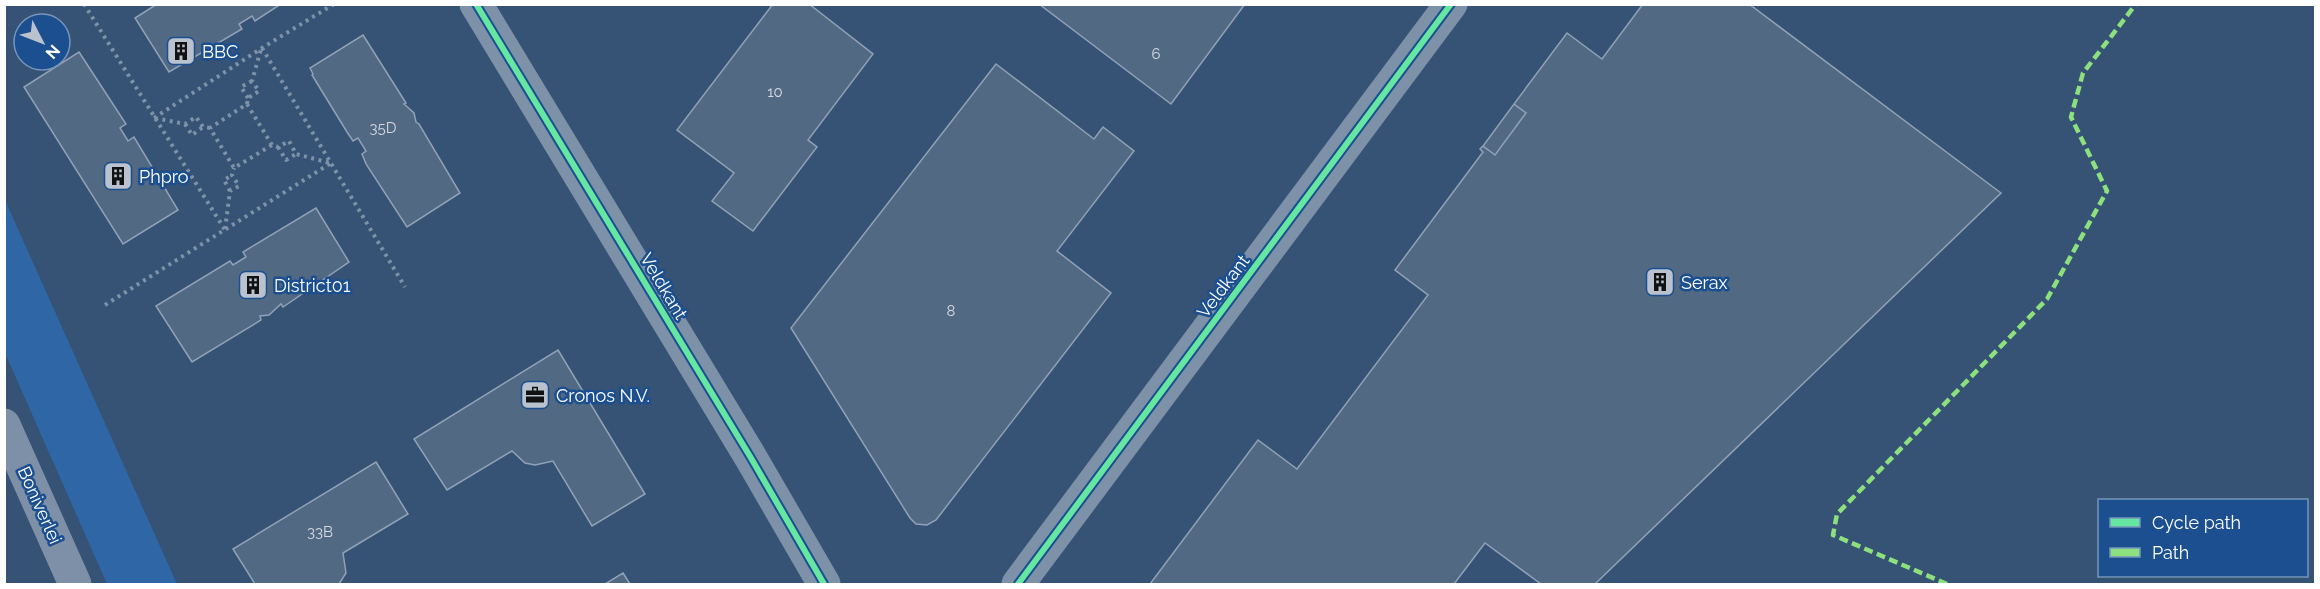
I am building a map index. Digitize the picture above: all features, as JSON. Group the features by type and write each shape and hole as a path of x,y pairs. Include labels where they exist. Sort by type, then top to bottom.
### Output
{"highway":[{"name":"Boniverlei","path":"4,426 75,585"}],"street":[{"name":"Veldkant","path":"476,4 751,458 824,585"},
{"name":"Veldkant","path":"1018,585 1451,4"}],"path":[{"path":"84,4 225,230"},
{"path":"154,118 334,4"},
{"path":"262,48 252,81 242,87 248,98 248,104 272,145 278,147 286,160 296,154"},
{"path":"262,48 405,287"},
{"path":"248,98 258,91 252,81"},
{"path":"154,118 185,124 195,117 203,127 210,128 248,104"},
{"path":"185,124 192,135 203,127"},
{"path":"210,128 234,168"},
{"path":"278,147 289,141 296,154 331,164"},
{"path":"225,230 230,190 224,180 232,175 234,168 272,145"},
{"path":"105,305 331,164"},
{"path":"230,190 239,186 232,175"}],"shaded area":[{"path":"5,200 177,584 107,584 5,353"}],"building":[{"name":"BBC","path":"157,4 281,4 255,21 252,16 239,24 242,29 169,72 135,18"},
{"path":"773,4 809,4 873,54 808,140 817,147 753,231 712,201 734,173 677,130"},
{"path":"1039,4 1245,4 1171,104"},
{"name":"Serax","path":"1643,4 1749,4 2001,193 1595,584 1541,584 1485,543 1454,584 1150,584 1258,440 1297,469 1428,295 1395,270 1483,152 1480,149 1483,146 1495,155 1526,113 1514,104 1567,33 1602,59"},
{"path":"363,35 406,103 404,104 414,113 416,122 460,193 407,227 366,164 362,154 366,151 358,138 353,141 312,75 310,68"},
{"name":"Phpro","path":"79,52 126,124 120,128 128,141 134,137 178,210 123,244 24,87 48,72 72,72 72,56"},
{"path":"996,64 1094,139 1103,127 1134,151 1057,251 1111,293 936,520 927,525 916,524 910,518 791,328"},
{"path":"1514,104 1526,113 1495,155 1483,146"},
{"name":"District01","path":"316,208 349,262 283,307 281,304 269,315 260,316 261,320 192,362 156,306 230,261 233,265 246,257 243,252"},
{"name":"Cronos N.V.","path":"558,350 645,494 592,526 553,461 535,465 525,463 512,451 447,490 414,439"},
{"path":"376,462 408,514 343,553 346,573 339,584 255,584 233,549"},
{"path":"623,573 630,584 605,584"}],"marked path":[{"path":"1947,584 1833,535 1837,514 2047,299 2107,191 2071,117 2083,73 2136,4"}],"cycle path":[{"path":"476,4 751,458 824,584"},
{"path":"1018,584 1451,4"}],"place":[{"name":"BBC","path":"181,51"},
{"name":"Phpro","path":"118,176"},
{"name":"Serax","path":"1660,282"},
{"name":"District01","path":"253,285"},
{"name":"Cronos N.V.","path":"535,395"}]}
